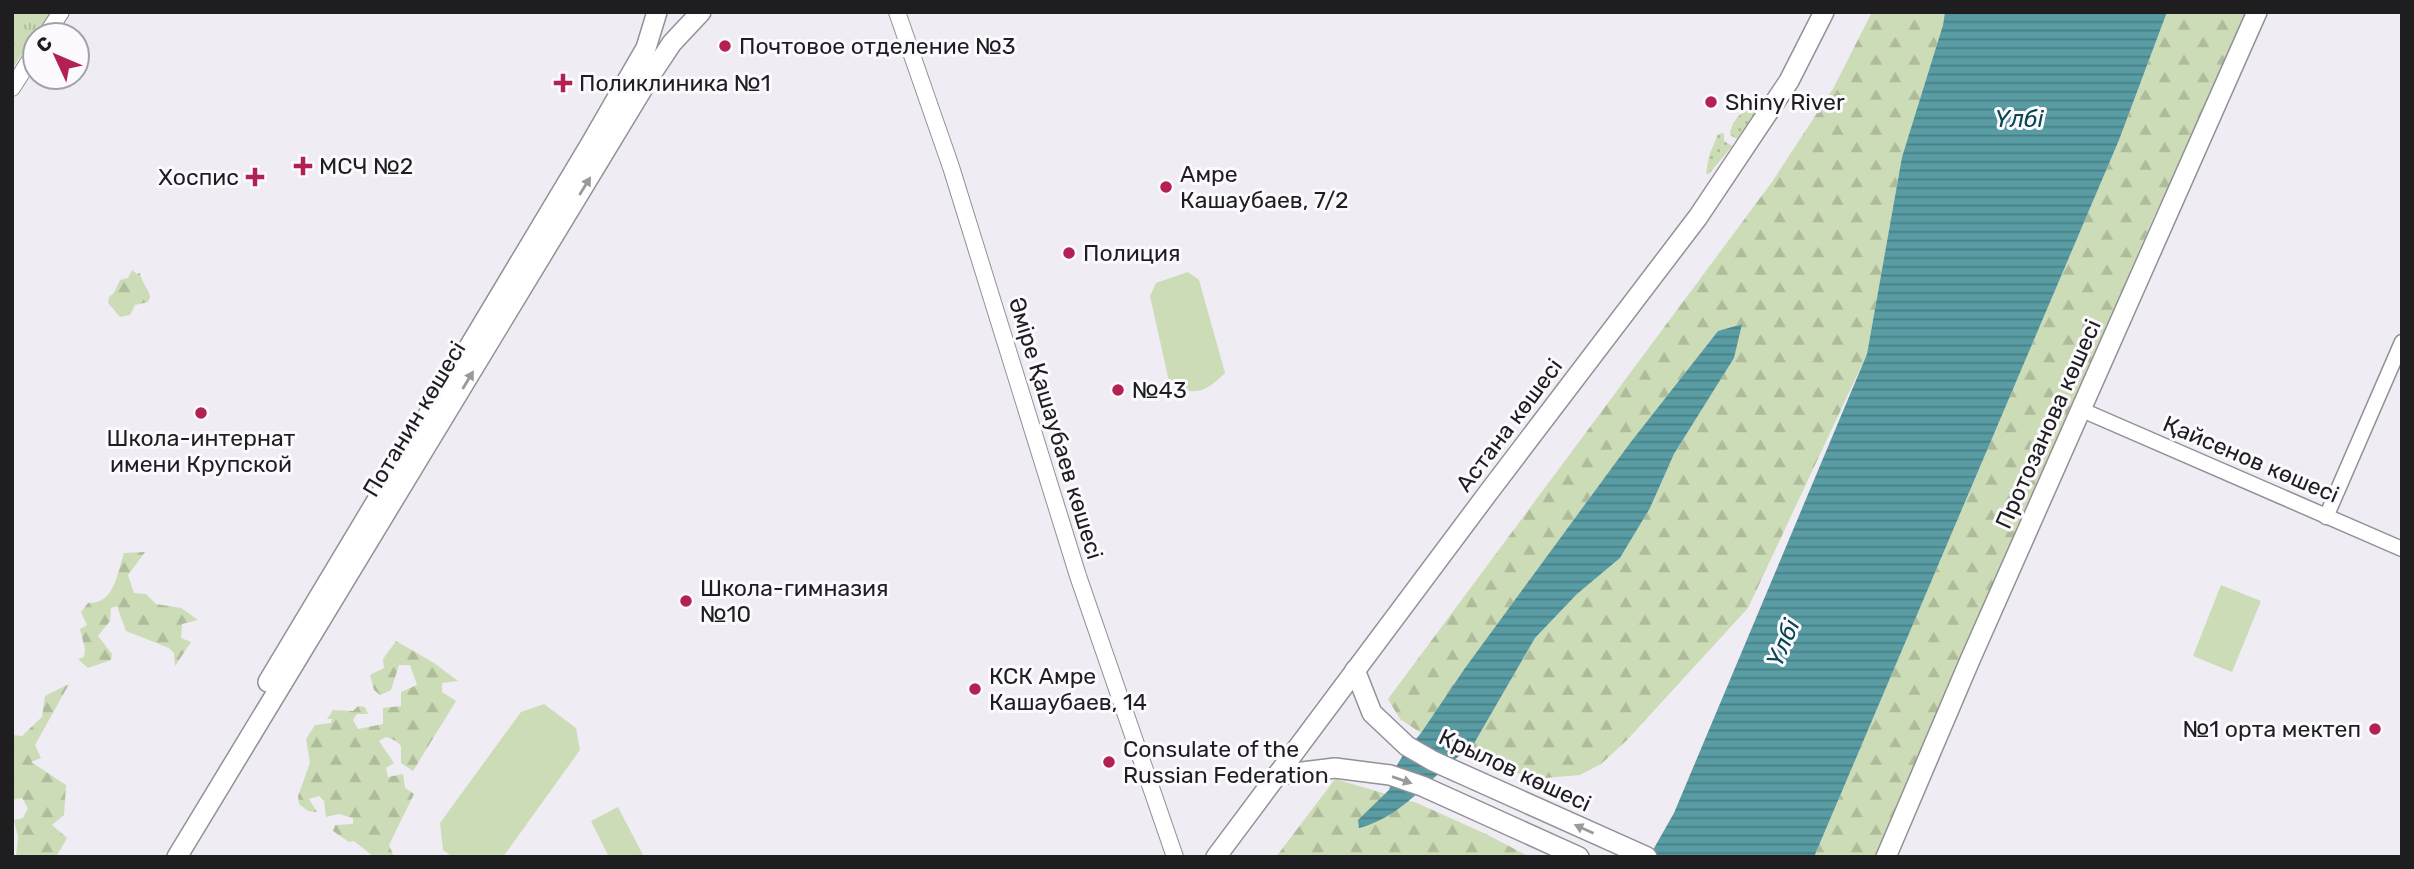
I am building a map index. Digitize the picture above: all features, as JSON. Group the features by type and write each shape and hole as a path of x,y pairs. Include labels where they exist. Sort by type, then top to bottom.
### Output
{"main road":[{"name":"Потанин көшесі","path":"162,857 590,145 646,48 657,12"},
{"name":"Потанин көшесі","path":"177,857 654,70 672,43 701,12"},
{"name":"Астана көшесі","path":"1216,857 1698,216 1789,82 1824,12"},
{"name":"Протозанова көшесі","path":"1886,857 1970,660 2257,12"},
{"name":"Крылов көшесі","path":"1355,670 1372,713 1407,746 1433,761 1647,857"},
{"path":"1277,775 1335,768 1390,775 1422,786 1579,857"}],"street":[{"name":"Әміре Қашаубаев көшесі","path":"897,12 951,167 1078,576 1175,857"},
{"path":"2326,517 2402,342"},
{"name":"Қайсенов көшесі","path":"2082,410 2402,549"}],"green space":[{"path":"12,12 51,12 45,21 21,21 21,56 12,69"},
{"path":"1872,12 1945,12 1902,157 1867,354 1748,608 1627,740 1601,764 1580,775 1533,779 1476,756 1472,747 1535,638 1577,594 1620,558 1650,508 1674,454 1734,358 1741,324 1718,331 1630,443 1465,668 1421,733 1400,719 1388,699 1772,182 1834,87"},
{"path":"2167,12 2249,12 2153,219 1877,857 1814,857 2119,140"},
{"path":"1749,110 1756,113 1737,139 1730,135 1736,120"},
{"path":"1724,133 1724,141 1732,146 1709,174 1706,174 1709,156 1718,134"},
{"path":"132,270 140,273 150,297 148,302 135,305 130,315 120,317 108,303 109,297 120,280 128,278"},
{"path":"1188,272 1199,280 1225,373 1206,388 1194,391 1170,386 1150,296 1156,283"},
{"path":"145,552 128,575 134,593 146,594 156,604 181,608 198,620 182,624 181,638 191,642 175,666 174,653 169,648 126,631 117,606 111,608 110,621 98,636 112,654 111,660 88,668 78,659 84,657 85,649 80,629 87,625 81,612 88,603 97,602 109,593 117,578 124,553"},
{"path":"2221,585 2261,601 2232,672 2193,656"},
{"path":"396,641 434,663 458,681 442,683 442,692 456,701 413,771 401,763 401,746 396,741 386,737 379,741 394,763 386,768 388,777 403,774 405,788 414,794 389,845 394,857 374,857 354,841 349,842 333,831 335,825 353,824 353,818 339,814 326,817 324,801 319,796 309,799 317,812 308,811 299,804 298,796 310,763 306,739 315,725 331,723 332,719 327,719 333,710 353,711 358,706 365,707 368,714 357,714 353,720 358,729 383,724 383,708 401,706 401,692 417,685 410,665 399,665 391,690 380,695 374,690 370,675 384,668 383,659"},
{"path":"69,684 35,745 41,758 31,762 66,785 64,815 52,825 67,838 56,857 16,857 18,837 14,820 23,818 28,808 22,798 12,800 12,735 22,736 42,717 45,696"},
{"path":"544,704 576,728 580,750 503,857 453,857 443,850 440,823 521,712"},
{"path":"1335,779 1417,803 1530,857 1276,857"},
{"path":"618,807 644,857 609,857 591,821"}],"water":[{"name":"Үлбі","path":"1945,12 2167,12 2119,140 1814,857 1649,857 1674,813 1867,354 1902,157"},
{"path":"1742,324 1734,358 1674,454 1650,508 1620,558 1577,594 1535,638 1472,747 1405,804 1376,822 1359,828 1358,820 1389,790 1397,765 1405,752 1630,443 1718,331"}],"place":[{"name":"Почтовое отделение №3","path":"725,46"},
{"name":"Поликлиника №1","path":"563,83"},
{"name":"Shiny River","path":"1711,102"},
{"name":"МСЧ №2","path":"303,166"},
{"name":"Хоспис","path":"255,177"},
{"name":"Амре Кашаубаев, 7/2","path":"1166,187"},
{"name":"Полиция","path":"1069,253"},
{"name":"№43","path":"1118,390"},
{"name":"Школа-интернат имени Крупской","path":"201,413"},
{"name":"Школа-гимназия №10","path":"686,601"},
{"name":"КСК Амре Кашаубаев, 14","path":"975,689"},
{"name":"№1 орта мектеп","path":"2375,729"},
{"name":"Consulate of the Russian Federation","path":"1109,762"}]}
